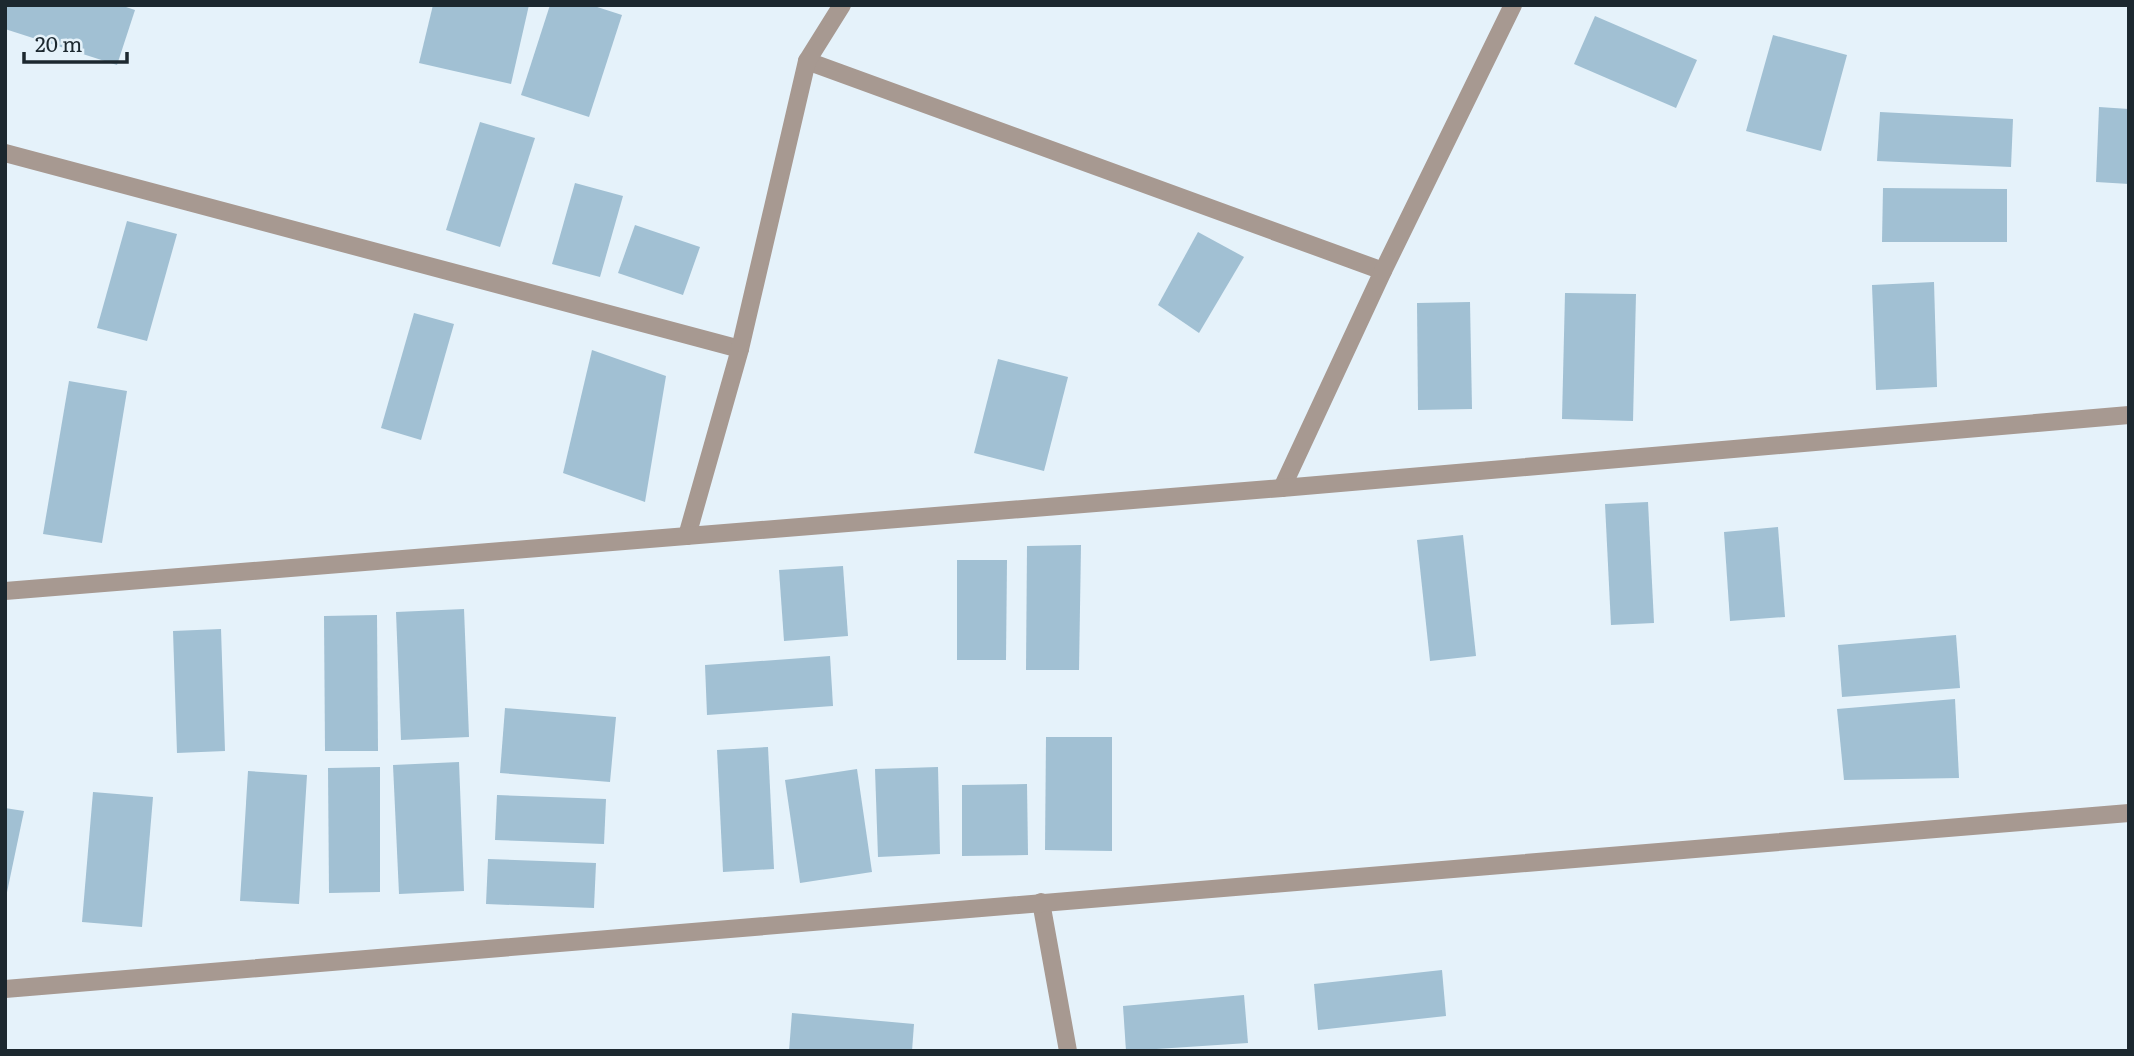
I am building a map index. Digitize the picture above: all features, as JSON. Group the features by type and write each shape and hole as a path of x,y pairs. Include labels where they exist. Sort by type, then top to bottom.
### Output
{"street":[{"path":"1282,488 1383,271 1513,5"},
{"path":"688,536 740,349 807,61 839,6"},
{"path":"807,61 1383,271"},
{"path":"5,153 740,349"},
{"path":"5,591 1282,488 2129,415"},
{"path":"5,989 2129,813"},
{"path":"1041,902 1068,1051"}],"building":[{"path":"5,5 120,5 135,10 117,65 5,29"},
{"path":"433,5 529,5 511,84 419,63"},
{"path":"550,5 591,5 622,15 589,117 521,95"},
{"path":"1595,16 1697,60 1676,108 1574,64"},
{"path":"1773,35 1847,55 1821,151 1746,131"},
{"path":"2099,107 2129,109 2129,184 2096,182"},
{"path":"1880,112 2013,119 2011,167 1877,161"},
{"path":"480,122 535,138 500,247 446,230"},
{"path":"575,183 623,196 600,277 552,264"},
{"path":"1883,188 2007,189 2007,242 1882,242"},
{"path":"127,221 177,234 147,341 97,328"},
{"path":"635,225 700,247 683,295 618,273"},
{"path":"1198,232 1244,257 1199,333 1158,305"},
{"path":"1934,282 1937,387 1876,390 1872,285"},
{"path":"1565,293 1636,294 1633,421 1562,419"},
{"path":"1470,302 1472,409 1418,410 1417,303"},
{"path":"414,313 454,324 421,440 381,428"},
{"path":"592,350 666,376 645,502 563,473"},
{"path":"998,359 1068,377 1044,471 974,453"},
{"path":"69,381 127,391 102,543 43,534"},
{"path":"1648,502 1654,623 1611,625 1605,504"},
{"path":"1778,527 1785,617 1730,621 1724,532"},
{"path":"1463,535 1476,656 1430,661 1417,540"},
{"path":"1081,545 1079,670 1026,670 1027,546"},
{"path":"957,560 1007,560 1006,660 957,660"},
{"path":"843,566 848,636 784,641 779,570"},
{"path":"464,609 469,737 401,740 396,612"},
{"path":"377,615 378,751 325,751 324,616"},
{"path":"221,629 225,751 177,753 173,631"},
{"path":"1956,635 1960,688 1842,697 1838,645"},
{"path":"830,656 833,706 707,715 705,665"},
{"path":"1955,699 1959,778 1844,780 1837,709"},
{"path":"505,708 616,717 610,782 500,773"},
{"path":"1046,737 1112,737 1112,851 1045,850"},
{"path":"768,747 774,869 723,872 717,750"},
{"path":"459,762 464,891 399,894 393,765"},
{"path":"380,767 380,892 329,893 328,768"},
{"path":"938,767 940,854 878,857 875,769"},
{"path":"857,769 872,872 800,883 785,780"},
{"path":"248,771 307,775 299,904 240,901"},
{"path":"1027,784 1028,855 962,856 962,785"},
{"path":"93,792 153,797 142,927 82,922"},
{"path":"497,795 606,799 604,844 495,840"},
{"path":"5,808 24,811 6,897 5,897"},
{"path":"488,859 596,863 594,908 486,904"},
{"path":"1442,970 1446,1016 1318,1030 1314,984"},
{"path":"1244,995 1248,1043 1126,1051 1123,1006"},
{"path":"792,1013 914,1024 912,1051 789,1051"}]}
